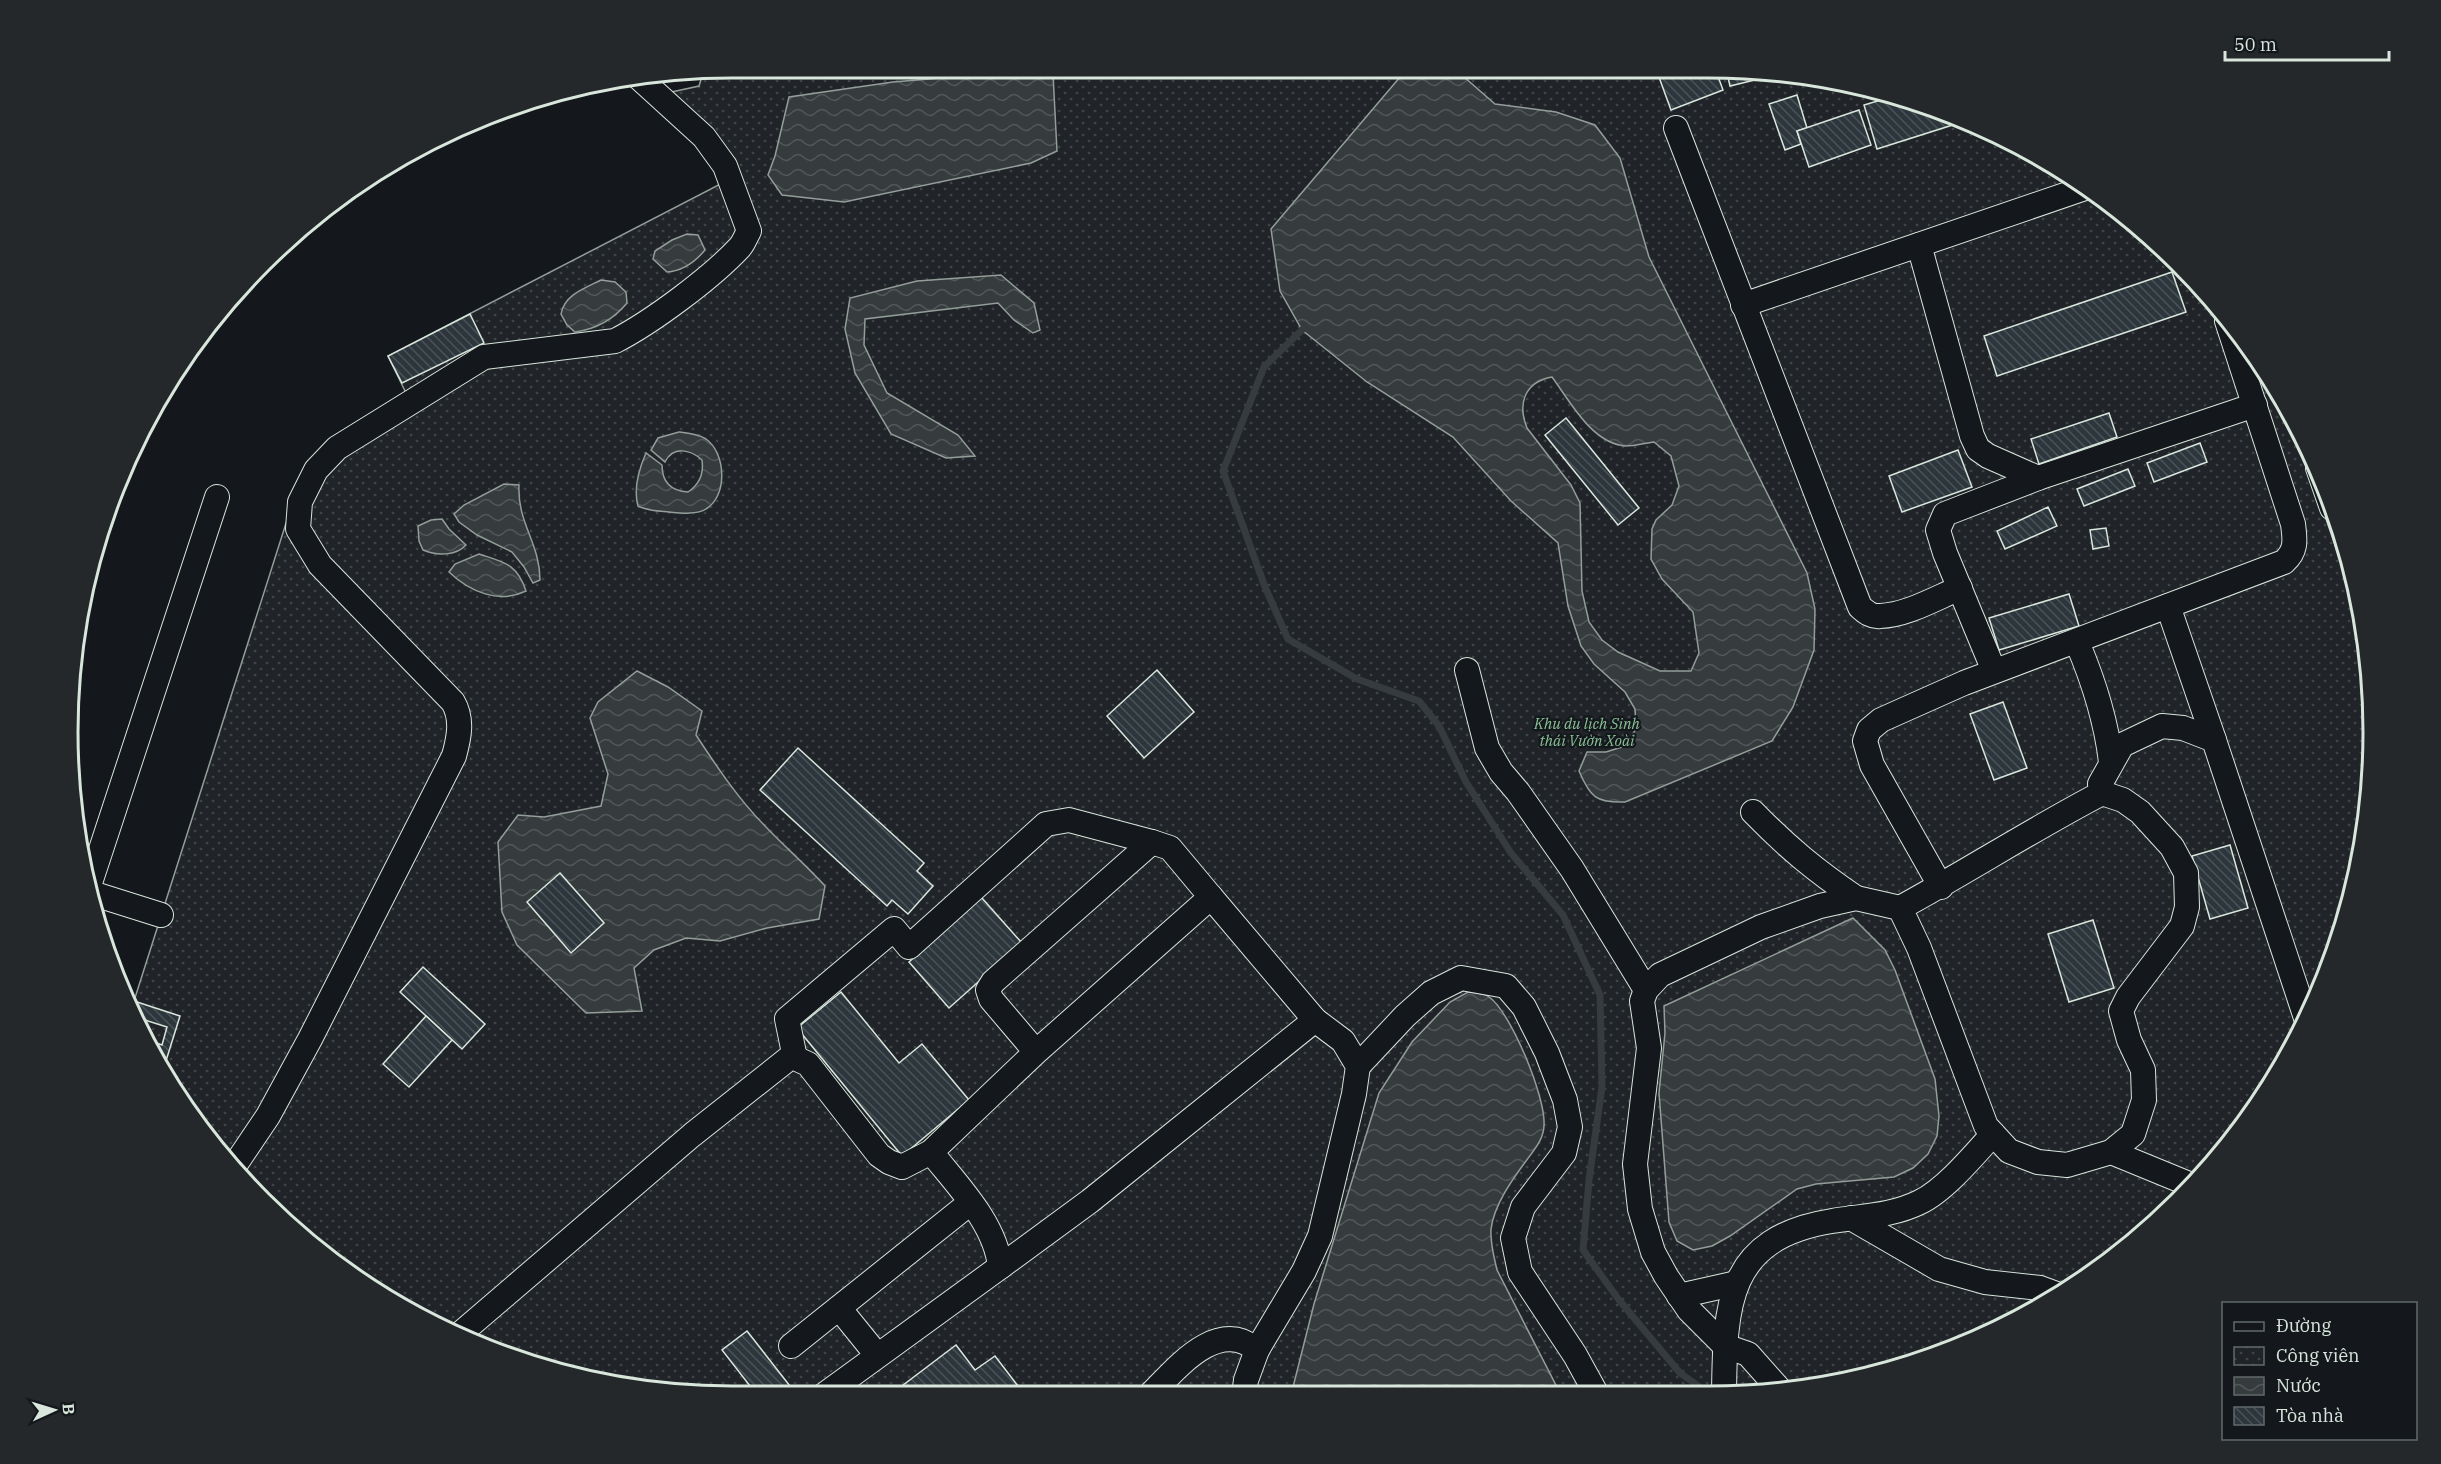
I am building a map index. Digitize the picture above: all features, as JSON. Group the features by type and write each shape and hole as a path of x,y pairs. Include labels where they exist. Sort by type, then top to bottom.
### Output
{"street":[{"path":"238,1160 268,1116 310,1039 454,756 458,737 459,717 453,702 320,565 298,528 300,502 316,470 337,448 484,357 615,341 634,332 688,292 741,245 749,231 725,166 704,137 646,84"},
{"path":"1676,128 1860,607 1868,614 1879,616 1899,612 1960,588"},
{"path":"1743,305 2076,191"},
{"path":"1919,245 1972,436 1978,449 1988,456 2037,478"},
{"path":"1941,887 1872,765 1865,741 1869,730 1881,720 1994,671 2077,642 2284,562 2293,554 2295,543 2293,524 2236,345"},
{"path":"1994,671 1945,553 1938,530 1945,514 2037,478 2255,405"},
{"path":"94,873 217,497"},
{"path":"2168,606 2302,1007"},
{"path":"2077,642 2093,679 2104,717 2111,762"},
{"path":"1467,670 1487,748 1501,772 1518,792 1572,869 1646,990"},
{"path":"2102,793 2100,784 2122,745 2162,726 2183,728 2214,740"},
{"path":"1753,812 1789,849 1856,898 1900,908 1941,887 2059,816 2102,793 2122,800 2140,812 2172,847 2186,873 2187,907 2182,926 2128,997 2121,1011 2129,1040 2143,1070 2144,1100 2133,1134 2111,1152 2067,1165 2038,1162 2009,1151 1986,1126 1919,948 1900,908"},
{"path":"795,1058 787,1019 894,929 909,947 1046,824 1069,820 1170,848 1316,1020 1343,1041 1358,1066"},
{"path":"1036,1052 991,999 988,990 993,982 1152,842"},
{"path":"99,894 161,915"},
{"path":"466,1329 700,1128 788,1059 795,1058 808,1064 879,1155 889,1162 902,1167 931,1152 1036,1052 1211,897"},
{"path":"1773,1382 1748,1354 1725,1346 1689,1310 1653,1252 1640,1209 1635,1164 1649,1048 1642,1001 1646,990 1660,975 1761,927 1820,906 1856,898"},
{"path":"1245,1386 1257,1350 1304,1271 1320,1236 1354,1094 1358,1066 1404,1016 1431,993 1461,978 1506,986 1524,1007 1551,1062 1565,1100 1570,1127 1564,1153 1523,1208 1513,1238 1520,1272 1575,1355 1592,1386"},
{"path":"836,1386 1090,1201 1316,1020"},
{"path":"1724,1386 1728,1311 1737,1282 1758,1252 1779,1236 1805,1225 1889,1214 1922,1202 1961,1170 1993,1134"},
{"path":"931,1152 981,1218 999,1254 1000,1267"},
{"path":"2111,1152 2183,1182"},
{"path":"790,1346 970,1203"},
{"path":"1851,1218 1939,1269 1985,1282 2048,1291"},
{"path":"1679,1296 1737,1282"},
{"path":"838,1308 877,1355"},
{"path":"1159,1386 1210,1342 1233,1339 1246,1341 1257,1350"}],"green space":[{"name":"Khu du lịch Sinh thái Vườn Xoài","path":"732,78 1752,79 1837,91 1878,100 1919,113 1998,145 2072,188 2140,240 2171,270 2201,301 2253,369 2296,443 2313,482 2341,563 2350,604 2362,689 2363,732 2362,775 2350,860 2341,901 2313,982 2296,1021 2253,1095 2201,1163 2140,1224 2072,1276 2036,1298 1998,1319 1959,1336 1878,1364 1837,1373 1752,1385 689,1385 604,1373 563,1364 522,1351 443,1319 369,1276 301,1224 240,1163 188,1095 145,1021 135,998 295,495 407,395 388,356 736,176 667,93 699,86 701,79"}],"water":[{"path":"941,78 1053,78 1057,151 1031,163 844,202 782,195 768,175 775,156 789,97 893,82"},
{"path":"1399,78 1465,78 1495,104 1556,112 1595,125 1620,158 1649,257 1807,573 1815,609 1814,650 1793,707 1772,741 1625,802 1607,801 1595,797 1579,771 1587,752 1606,752 1625,746 1636,729 1635,709 1625,692 1594,664 1581,646 1568,606 1558,543 1511,501 1453,437 1367,382 1302,330 1280,291 1271,229","holes":["1552,377 1592,430 1603,438 1626,446 1654,442 1671,456 1679,486 1672,505 1656,520 1652,529 1651,559 1662,579 1693,612 1699,653 1691,671 1660,671 1618,652 1602,640 1589,622 1582,591 1580,503 1571,485 1527,428 1523,402 1535,384"]},
{"path":"687,234 698,235 705,250 688,265 667,272 653,259 655,251"},
{"path":"1001,275 1034,303 1040,330 1033,333 1014,320 998,303 865,319 864,345 887,393 958,435 975,456 946,458 891,434 855,373 845,329 850,298 917,281"},
{"path":"601,280 615,282 626,292 627,303 604,323 575,332 567,325 561,314 563,307 576,293"},
{"path":"679,432 700,436 713,445 718,454 722,474 718,495 706,509 693,513 657,511 638,506 637,479 646,453 662,465 664,477 672,488 688,492 696,486 702,474 702,460 697,456 677,451 672,453 665,462 651,450 658,438"},
{"path":"504,484 519,485 521,511 539,567 540,580 533,583 512,552 477,535 459,522 454,514 464,505"},
{"path":"442,519 466,545 462,549 446,554 423,550 419,541 418,526 431,520"},
{"path":"479,554 514,569 526,591 506,596 485,594 466,585 449,572 455,564"},
{"path":"637,671 668,687 702,711 696,735 720,771 756,817 825,886 819,919 767,928 720,941 686,938 654,950 634,968 642,1011 586,1013 517,945 502,912 498,842 518,815 544,817 601,806 608,774 590,718 598,702"},
{"path":"1853,918 1885,950 1895,970 1935,1079 1939,1116 1937,1136 1928,1154 1913,1168 1894,1177 1816,1184 1797,1189 1730,1236 1712,1246 1693,1250 1677,1241 1669,1222 1659,1093 1665,1033 1664,1006"},
{"path":"1468,992 1487,996 1498,1006 1517,1037 1539,1096 1544,1125 1542,1135 1500,1202 1493,1220 1491,1239 1497,1270 1556,1386 1293,1386 1314,1304 1379,1093 1412,1042 1450,1002"}],"building":[{"path":"1659,78 1719,78 1723,90 1671,110"},
{"path":"1728,78 1757,80 1730,86"},
{"path":"1797,95 1807,128 1797,131 1801,144 1785,150 1769,104"},
{"path":"1879,100 1952,125 1877,149 1864,105"},
{"path":"1859,110 1871,145 1809,167 1797,131"},
{"path":"2172,272 2186,312 1997,376 1984,336"},
{"path":"470,314 484,343 402,383 388,356"},
{"path":"2109,413 2117,437 2039,464 2031,439"},
{"path":"1566,418 1639,508 1618,525 1545,435"},
{"path":"2200,443 2207,462 2154,482 2147,463"},
{"path":"1958,450 1972,487 1902,512 1889,476"},
{"path":"2128,469 2135,486 2084,506 2077,489"},
{"path":"2048,507 2057,526 2005,549 1997,531"},
{"path":"2106,528 2109,546 2093,549 2090,530"},
{"path":"2069,594 2079,626 1999,650 1989,618"},
{"path":"1157,670 1194,712 1144,758 1107,716"},
{"path":"2003,702 2027,768 1994,780 1970,714"},
{"path":"798,748 924,863 917,871 933,886 908,914 892,900 887,906 760,790"},
{"path":"2230,845 2248,908 2210,919 2192,856"},
{"path":"560,873 604,923 571,953 527,902"},
{"path":"981,897 1022,943 949,1008 909,962"},
{"path":"2093,920 2114,988 2069,1002 2048,934"},
{"path":"423,967 485,1024 462,1049 400,992"},
{"path":"841,992 899,1063 922,1044 969,1100 902,1156 797,1028"},
{"path":"137,1002 180,1016 166,1060 157,1043 162,1045 167,1027 145,1020"},
{"path":"426,1016 452,1040 409,1087 383,1064"},
{"path":"747,1331 790,1386 750,1386 722,1350"},
{"path":"956,1345 975,1370 995,1356 1018,1386 902,1386"}],"waterway":[{"path":"1302,330 1264,367 1223,471 1265,587 1288,639 1357,679 1419,701 1439,726 1466,782 1511,853 1563,915 1600,995 1602,1087 1589,1180 1583,1250 1619,1300 1680,1373 1698,1386"}]}
